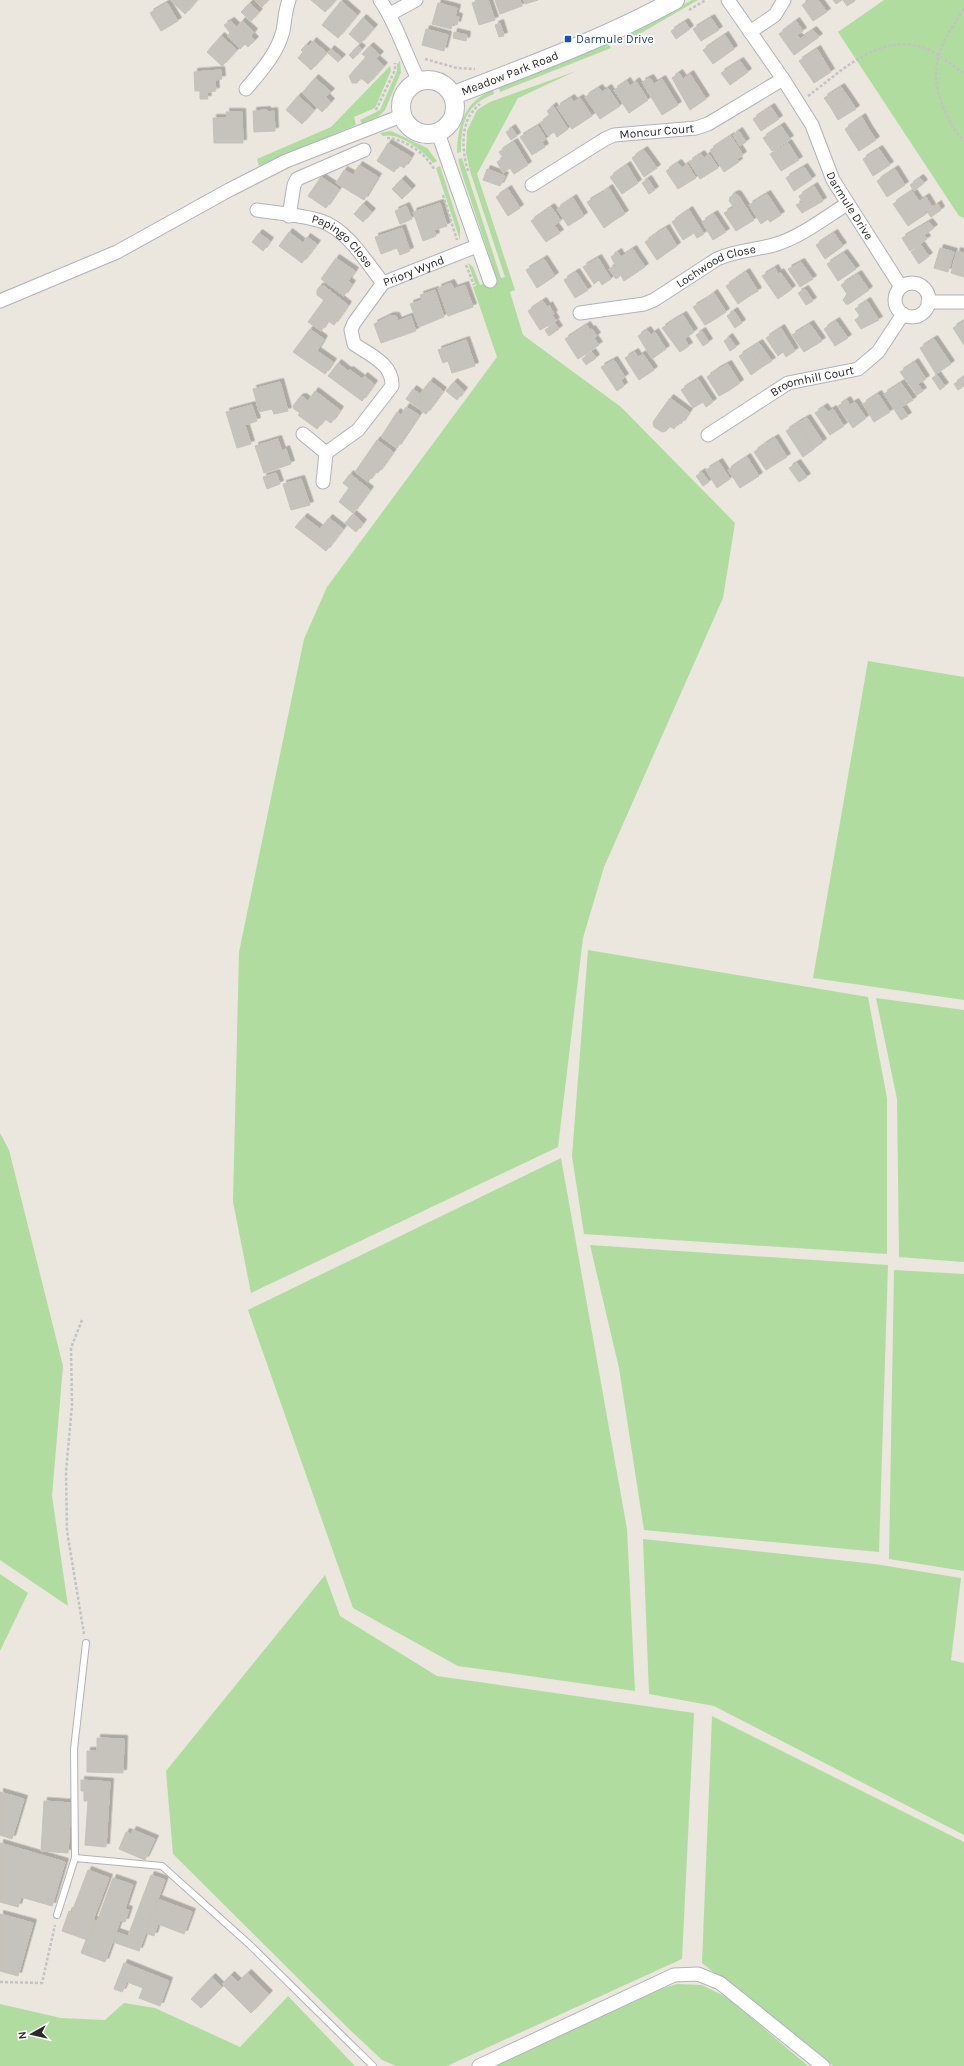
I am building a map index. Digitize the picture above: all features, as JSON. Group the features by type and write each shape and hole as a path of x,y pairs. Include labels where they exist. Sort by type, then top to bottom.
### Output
{"street":[{"path":"246,89 271,60 283,31 284,12 289,0"},
{"path":"380,0 390,14 418,81"},
{"path":"390,14 416,0"},
{"name":"Darmule Drive","path":"728,0 783,79 812,125 829,172 901,287"},
{"path":"750,32 775,15 784,0"},
{"name":"Meadow Park Road","path":"454,95 679,6"},
{"path":"429,79 438,81 454,95 455,104 453,117 449,125 438,133 426,134 416,132 408,126 401,116 401,102 404,93 418,81 429,79"},
{"name":"Moncur Court","path":"532,185 610,137 620,134 696,128 708,124 783,79"},
{"path":"0,301 117,252 229,190 286,161 401,116"},
{"path":"438,133 490,280"},
{"path":"289,216 294,186 297,179 364,150"},
{"name":"Lochwood Close","path":"580,313 644,304 654,300 717,259 726,255 778,244 848,204"},
{"name":"Papingo Close","path":"257,210 321,221 337,230 350,243 383,283"},
{"name":"Priory Wynd","path":"326,453 358,430 392,386 390,372 386,366 354,344 350,330 383,283 477,246"},
{"path":"912,283 922,287 928,297 927,308 919,315 913,317 902,314 898,311 895,296 901,287 912,283"},
{"path":"928,302 964,302"},
{"name":"Broomhill Court","path":"708,435 788,383 858,369 878,352 902,314"},
{"path":"303,434 326,453 323,482"},
{"path":"479,2066 674,1975 698,1974 720,1983 823,2066"}],"lane":[{"path":"57,1915 74,1858 74,1749 86,1643"},
{"path":"74,1858 162,1866 250,1945 373,2066"}],"path":[{"path":"679,6 706,0"},
{"path":"964,9 945,37 938,55 936,88 955,132 964,141"},
{"path":"798,103 864,55 878,48 892,44 909,45 929,50 964,73"},
{"path":"370,113 377,110 395,70 394,64 406,55 415,53 419,57 457,68 480,68"},
{"path":"468,172 464,154 465,129 468,117 483,101"},
{"path":"384,138 394,138 422,153 436,173"},
{"path":"441,188 461,252 474,285"},
{"path":"82,1320 71,1348 72,1404 66,1472 67,1531 86,1643"},
{"path":"0,1982 42,1983 57,1915"}],"green space":[{"path":"692,0 698,0 629,40 627,36"},
{"path":"884,0 964,0 964,218 959,216 838,32"},
{"path":"608,44 611,48 500,92 499,88"},
{"path":"400,61 401,72 385,110 379,116 362,124 360,120 380,110 397,71 397,64"},
{"path":"390,66 391,71 375,108 354,117 356,125 259,166 257,159 331,127"},
{"path":"576,71 518,98 477,174 515,290 510,292 523,335 621,407 735,523 723,598 604,867 583,938 558,1147 251,1293 233,1202 239,952 304,639 327,587 497,357 473,287 476,286 468,263 473,267 480,285 497,279 458,159 462,158 501,278 505,277 470,171 466,152 467,131 477,110 490,102"},
{"path":"493,90 494,94 477,104 467,117 462,133 461,152 457,153 459,133 464,115 475,101"},
{"path":"391,131 427,148 437,161 433,163 417,148 404,140 397,137 383,136 380,133"},
{"path":"440,166 460,228 460,240 436,168"},
{"path":"868,661 964,677 964,1000 813,978"},
{"path":"588,950 868,997 887,1098 887,1254 584,1234 572,1156"},
{"path":"876,998 964,1010 964,1262 899,1257 897,1099"},
{"path":"0,1133 9,1150 63,1366 52,1496 68,1606 0,1560"},
{"path":"561,1158 627,1529 635,1691 458,1666 353,1608 248,1310"},
{"path":"590,1245 888,1265 879,1552 644,1530 619,1368"},
{"path":"894,1270 964,1274 964,1571 889,1559"},
{"path":"643,1539 875,1564 961,1578 951,1660 964,1663 964,1835 714,1706 649,1694"},
{"path":"0,1574 28,1593 0,1651"},
{"path":"325,1575 340,1616 437,1676 694,1713 682,1959 447,2066 396,2066 382,2060 347,2027 173,1854 166,1771"},
{"path":"712,1716 964,1842 964,2066 833,2066 702,1963"},
{"path":"677,1984 702,1985 728,1998 808,2066 494,2066 651,1992"},
{"path":"288,1996 355,2066 0,2066 0,2004 61,2018 105,2020 124,2003 155,2008 240,2047"}],"building":[{"path":"170,0 197,0 185,14"},
{"path":"254,0 268,0 262,7"},
{"path":"311,0 336,0 325,12"},
{"path":"480,0 488,0 495,20 479,25 472,3"},
{"path":"495,0 520,0 522,6 500,14"},
{"path":"524,0 538,0 525,4"},
{"path":"810,0 818,0 827,12 813,21 802,5"},
{"path":"833,0 842,0 836,4"},
{"path":"843,0 854,0 855,1 847,6"},
{"path":"341,1 357,15 338,38 322,25"},
{"path":"167,3 178,21 161,31 150,13"},
{"path":"250,3 259,12 251,21 241,12"},
{"path":"438,3 457,8 455,16 459,17 457,25 453,23 451,29 432,24"},
{"path":"363,18 374,28 360,44 349,34"},
{"path":"711,18 719,30 701,41 693,29"},
{"path":"231,21 237,27 242,21 254,32 251,36 255,40 248,47 245,44 240,49 227,36 230,33 224,25"},
{"path":"796,21 803,31 797,35 800,39 813,30 819,37 794,55 779,34"},
{"path":"685,22 690,29 676,39 671,31"},
{"path":"500,23 504,36 499,37 495,25"},
{"path":"426,29 448,35 444,51 422,45"},
{"path":"454,32 467,35 466,41 453,38"},
{"path":"725,35 734,49 713,64 703,50"},
{"path":"221,36 237,50 222,66 207,52"},
{"path":"313,41 327,53 311,70 298,58 303,52 301,50 307,44 309,46"},
{"path":"358,46 362,49 353,59 349,55"},
{"path":"370,46 380,55 376,59 384,66 368,84 361,78 357,83 352,83 349,76 366,57 362,54"},
{"path":"331,49 342,58 338,62 328,53"},
{"path":"817,49 823,59 806,71 799,61"},
{"path":"823,59 831,72 814,83 806,71"},
{"path":"740,61 748,72 730,85 721,73"},
{"path":"221,70 222,79 215,80 216,91 207,92 208,99 200,99 200,91 195,91 194,72"},
{"path":"679,73 683,79 690,74 706,99 690,110 672,78"},
{"path":"315,78 331,92 326,97 331,102 322,112 302,93"},
{"path":"650,78 654,84 662,79 678,105 662,115 642,82"},
{"path":"627,81 630,86 636,81 648,100 629,113 614,90"},
{"path":"841,87 848,97 831,108 824,98"},
{"path":"599,88 602,92 608,88 620,106 600,119 585,97"},
{"path":"298,96 314,110 302,124 286,110"},
{"path":"848,97 856,109 838,120 831,108"},
{"path":"571,98 574,102 580,98 592,116 572,129 557,107"},
{"path":"553,106 568,129 557,137 554,132 548,136 540,123 550,116 547,111"},
{"path":"771,107 779,119 761,131 753,119"},
{"path":"267,110 267,112 274,111 275,131 254,132 253,111"},
{"path":"226,112 242,112 243,143 214,143 213,118 227,118"},
{"path":"862,117 868,128 851,139 845,129"},
{"path":"538,126 546,139 542,142 545,147 532,155 520,137"},
{"path":"781,126 790,139 772,151 763,138"},
{"path":"512,128 517,136 511,140 506,132"},
{"path":"868,128 876,140 859,151 851,139"},
{"path":"739,131 746,142 740,146 733,135"},
{"path":"731,136 743,155 737,159 739,162 724,172 710,150"},
{"path":"514,142 528,165 514,174 510,168 503,173 497,162 503,158 499,152"},
{"path":"388,143 411,157 404,168 399,165 394,172 377,161"},
{"path":"788,143 799,160 781,171 770,154"},
{"path":"879,149 890,165 873,176 863,159"},
{"path":"644,150 657,168 644,177 632,158"},
{"path":"701,154 704,158 709,154 718,168 700,179 689,162"},
{"path":"678,163 682,168 687,164 696,178 678,189 666,171"},
{"path":"359,165 378,177 364,200 336,183 344,170 353,175"},
{"path":"627,165 638,183 622,194 610,177"},
{"path":"804,167 812,179 794,191 786,178"},
{"path":"487,169 505,176 500,186 483,180"},
{"path":"895,169 905,185 887,197 877,181"},
{"path":"321,177 339,189 326,208 308,196"},
{"path":"920,178 924,183 914,191 910,185"},
{"path":"402,179 412,189 402,199 392,189"},
{"path":"648,179 655,190 649,194 642,183"},
{"path":"814,186 823,201 802,213 796,205 802,202 799,196"},
{"path":"609,188 625,214 615,220 599,195"},
{"path":"508,189 520,208 508,216 496,197"},
{"path":"912,191 919,201 900,214 893,204"},
{"path":"735,194 738,195 754,220 736,231 724,213 734,207 729,201 730,197"},
{"path":"767,194 781,215 770,222 768,219 761,224 749,205"},
{"path":"599,195 615,220 604,228 587,202"},
{"path":"926,197 932,207 924,212 926,214 908,226 900,214"},
{"path":"573,198 584,216 568,226 557,209"},
{"path":"440,203 447,226 434,230 436,236 423,241 413,212"},
{"path":"363,204 372,212 363,222 354,214"},
{"path":"938,204 941,210 931,217 927,212"},
{"path":"406,206 412,219 400,224 395,211"},
{"path":"551,207 561,221 554,225 560,233 546,242 531,221"},
{"path":"689,210 704,234 697,238 694,233 683,240 672,222"},
{"path":"714,214 726,232 713,240 702,222"},
{"path":"929,222 934,228 924,235 927,239 910,251 902,238"},
{"path":"402,228 410,251 400,255 397,248 381,254 375,237"},
{"path":"666,228 677,246 668,252 656,234"},
{"path":"289,232 303,243 307,237 317,244 302,263 279,246"},
{"path":"259,233 270,241 263,251 252,242"},
{"path":"834,233 843,246 825,259 816,245"},
{"path":"656,234 668,252 657,260 645,242"},
{"path":"921,245 925,251 915,258 911,252"},
{"path":"940,248 954,252 948,272 934,268"},
{"path":"633,249 645,267 636,273 624,255"},
{"path":"925,251 929,256 919,264 915,258"},
{"path":"957,251 963,253 964,251 964,277 951,273"},
{"path":"618,252 621,257 624,255 636,273 624,281 611,257"},
{"path":"844,253 856,269 838,281 827,264"},
{"path":"336,258 355,271 348,281 352,284 344,296 321,279"},
{"path":"598,258 611,279 602,285 599,280 594,284 583,267"},
{"path":"544,259 555,276 537,288 526,270"},
{"path":"801,262 813,279 800,287 788,269"},
{"path":"614,266 620,276 616,279 609,269"},
{"path":"775,268 778,274 780,272 792,289 778,299 762,276"},
{"path":"576,272 588,290 575,298 564,280"},
{"path":"746,272 758,291 748,297 736,279"},
{"path":"858,274 869,290 849,304 846,304 843,300 847,294 841,285"},
{"path":"736,279 748,297 738,304 726,286"},
{"path":"451,283 454,289 465,285 473,307 448,316 438,288"},
{"path":"324,286 348,305 334,325 328,321 321,331 308,322 324,300 317,295 317,290 319,287"},
{"path":"805,289 813,301 806,305 798,293"},
{"path":"435,290 444,317 419,327 410,304 422,300 420,295"},
{"path":"714,293 726,312 717,318 705,300"},
{"path":"705,300 717,318 705,325 693,307"},
{"path":"543,301 547,307 549,305 554,314 552,315 556,321 540,330 528,311"},
{"path":"867,301 879,320 861,329 855,320 860,316 855,309"},
{"path":"734,311 742,323 735,328 727,316"},
{"path":"683,315 694,332 684,339 673,321"},
{"path":"390,316 396,316 398,321 411,316 416,331 381,343 374,324"},
{"path":"673,321 689,346 680,352 662,328"},
{"path":"836,321 848,338 835,346 824,329"},
{"path":"964,321 964,345 953,328"},
{"path":"555,323 559,329 549,336 545,330"},
{"path":"810,324 822,341 804,352 792,335"},
{"path":"587,325 597,336 594,338 599,345 578,359 565,339"},
{"path":"781,328 795,351 786,357 783,352 778,356 766,338"},
{"path":"310,329 324,339 317,351 333,362 325,374 293,352"},
{"path":"647,330 651,335 655,332 666,349 652,359 638,336"},
{"path":"702,331 709,342 703,346 696,335"},
{"path":"729,337 736,347 730,351 724,341"},
{"path":"934,339 951,364 936,374 920,348"},
{"path":"466,340 475,366 452,373 448,361 443,363 438,350"},
{"path":"759,343 772,361 762,367 750,349"},
{"path":"750,349 762,367 751,375 739,356"},
{"path":"592,352 596,358 586,365 582,359"},
{"path":"635,352 638,357 643,354 654,370 639,380 625,358"},
{"path":"614,360 625,377 621,380 624,386 617,391 601,367"},
{"path":"915,362 926,379 918,384 923,391 917,395 900,372"},
{"path":"338,363 362,379 364,376 374,384 362,401 328,376"},
{"path":"728,364 740,383 730,390 717,370"},
{"path":"717,370 730,390 719,396 707,377"},
{"path":"937,375 945,386 940,390 932,378"},
{"path":"964,377 964,386 958,390 954,384"},
{"path":"698,379 713,402 706,407 703,402 693,408 681,390"},
{"path":"430,381 443,391 426,414 406,399 413,389 420,394"},
{"path":"280,382 288,411 274,414 272,409 259,412 253,389"},
{"path":"454,382 464,391 457,400 446,391"},
{"path":"901,383 913,400 902,407 908,416 901,420 884,394"},
{"path":"315,391 340,410 331,423 325,419 317,429 298,415 300,413 294,409 293,406 299,398 303,397 308,401"},
{"path":"878,394 890,412 874,422 863,404"},
{"path":"670,398 689,412 681,424 679,422 674,429 670,426 666,431 662,432 654,427 653,422"},
{"path":"847,400 850,405 855,402 866,418 853,428 838,406"},
{"path":"252,405 257,421 245,425 251,444 237,448 226,412"},
{"path":"406,407 419,415 397,448 381,437 397,412 401,415"},
{"path":"824,407 828,412 833,409 844,426 830,435 815,413"},
{"path":"807,418 823,442 814,448 798,423"},
{"path":"798,423 814,449 803,457 786,431"},
{"path":"775,438 787,457 777,463 765,444"},
{"path":"278,439 282,451 286,449 291,464 264,473 255,446"},
{"path":"377,440 393,452 378,473 375,472 368,482 355,472"},
{"path":"765,444 777,463 766,470 754,452"},
{"path":"747,457 759,476 740,488 728,470"},
{"path":"719,462 730,479 717,488 706,470"},
{"path":"797,463 807,477 799,482 789,468"},
{"path":"702,472 709,482 703,486 696,476"},
{"path":"276,473 280,484 267,489 263,477"},
{"path":"350,474 370,490 353,513 339,502 349,488 343,483"},
{"path":"301,479 310,505 291,510 283,484"},
{"path":"353,514 363,523 356,532 345,523"},
{"path":"304,517 320,529 329,518 343,529 326,551 295,527"},
{"path":"97,1738 124,1739 123,1773 87,1772 87,1751 97,1751"},
{"path":"81,1780 110,1782 106,1847 85,1845 88,1801 84,1801 84,1791 81,1791"},
{"path":"0,1792 24,1799 12,1839 0,1835"},
{"path":"44,1801 71,1803 68,1853 41,1851"},
{"path":"133,1830 155,1839 145,1860 119,1849 126,1832 131,1834"},
{"path":"0,1843 65,1862 52,1906 21,1897 18,1907 0,1902"},
{"path":"88,1870 109,1878 93,1920 97,1921 90,1941 62,1931 69,1911 72,1912"},
{"path":"151,1875 165,1880 139,1951 113,1942 116,1932 128,1936"},
{"path":"113,1878 133,1885 125,1909 129,1910 125,1922 120,1921 105,1962 81,1953 86,1940 90,1941"},
{"path":"158,1899 192,1912 184,1934 158,1924 154,1936 145,1933"},
{"path":"0,1914 33,1923 18,1976 0,1971"},
{"path":"124,1963 169,1981 160,2006 139,1998 143,1988 127,1982 122,1992 114,1989"},
{"path":"248,1973 269,1994 251,2013 222,1984 231,1975 238,1982"},
{"path":"212,1977 222,1987 201,2008 191,1999"}],"place":[{"name":"Darmule Drive","path":"568,39"}]}
